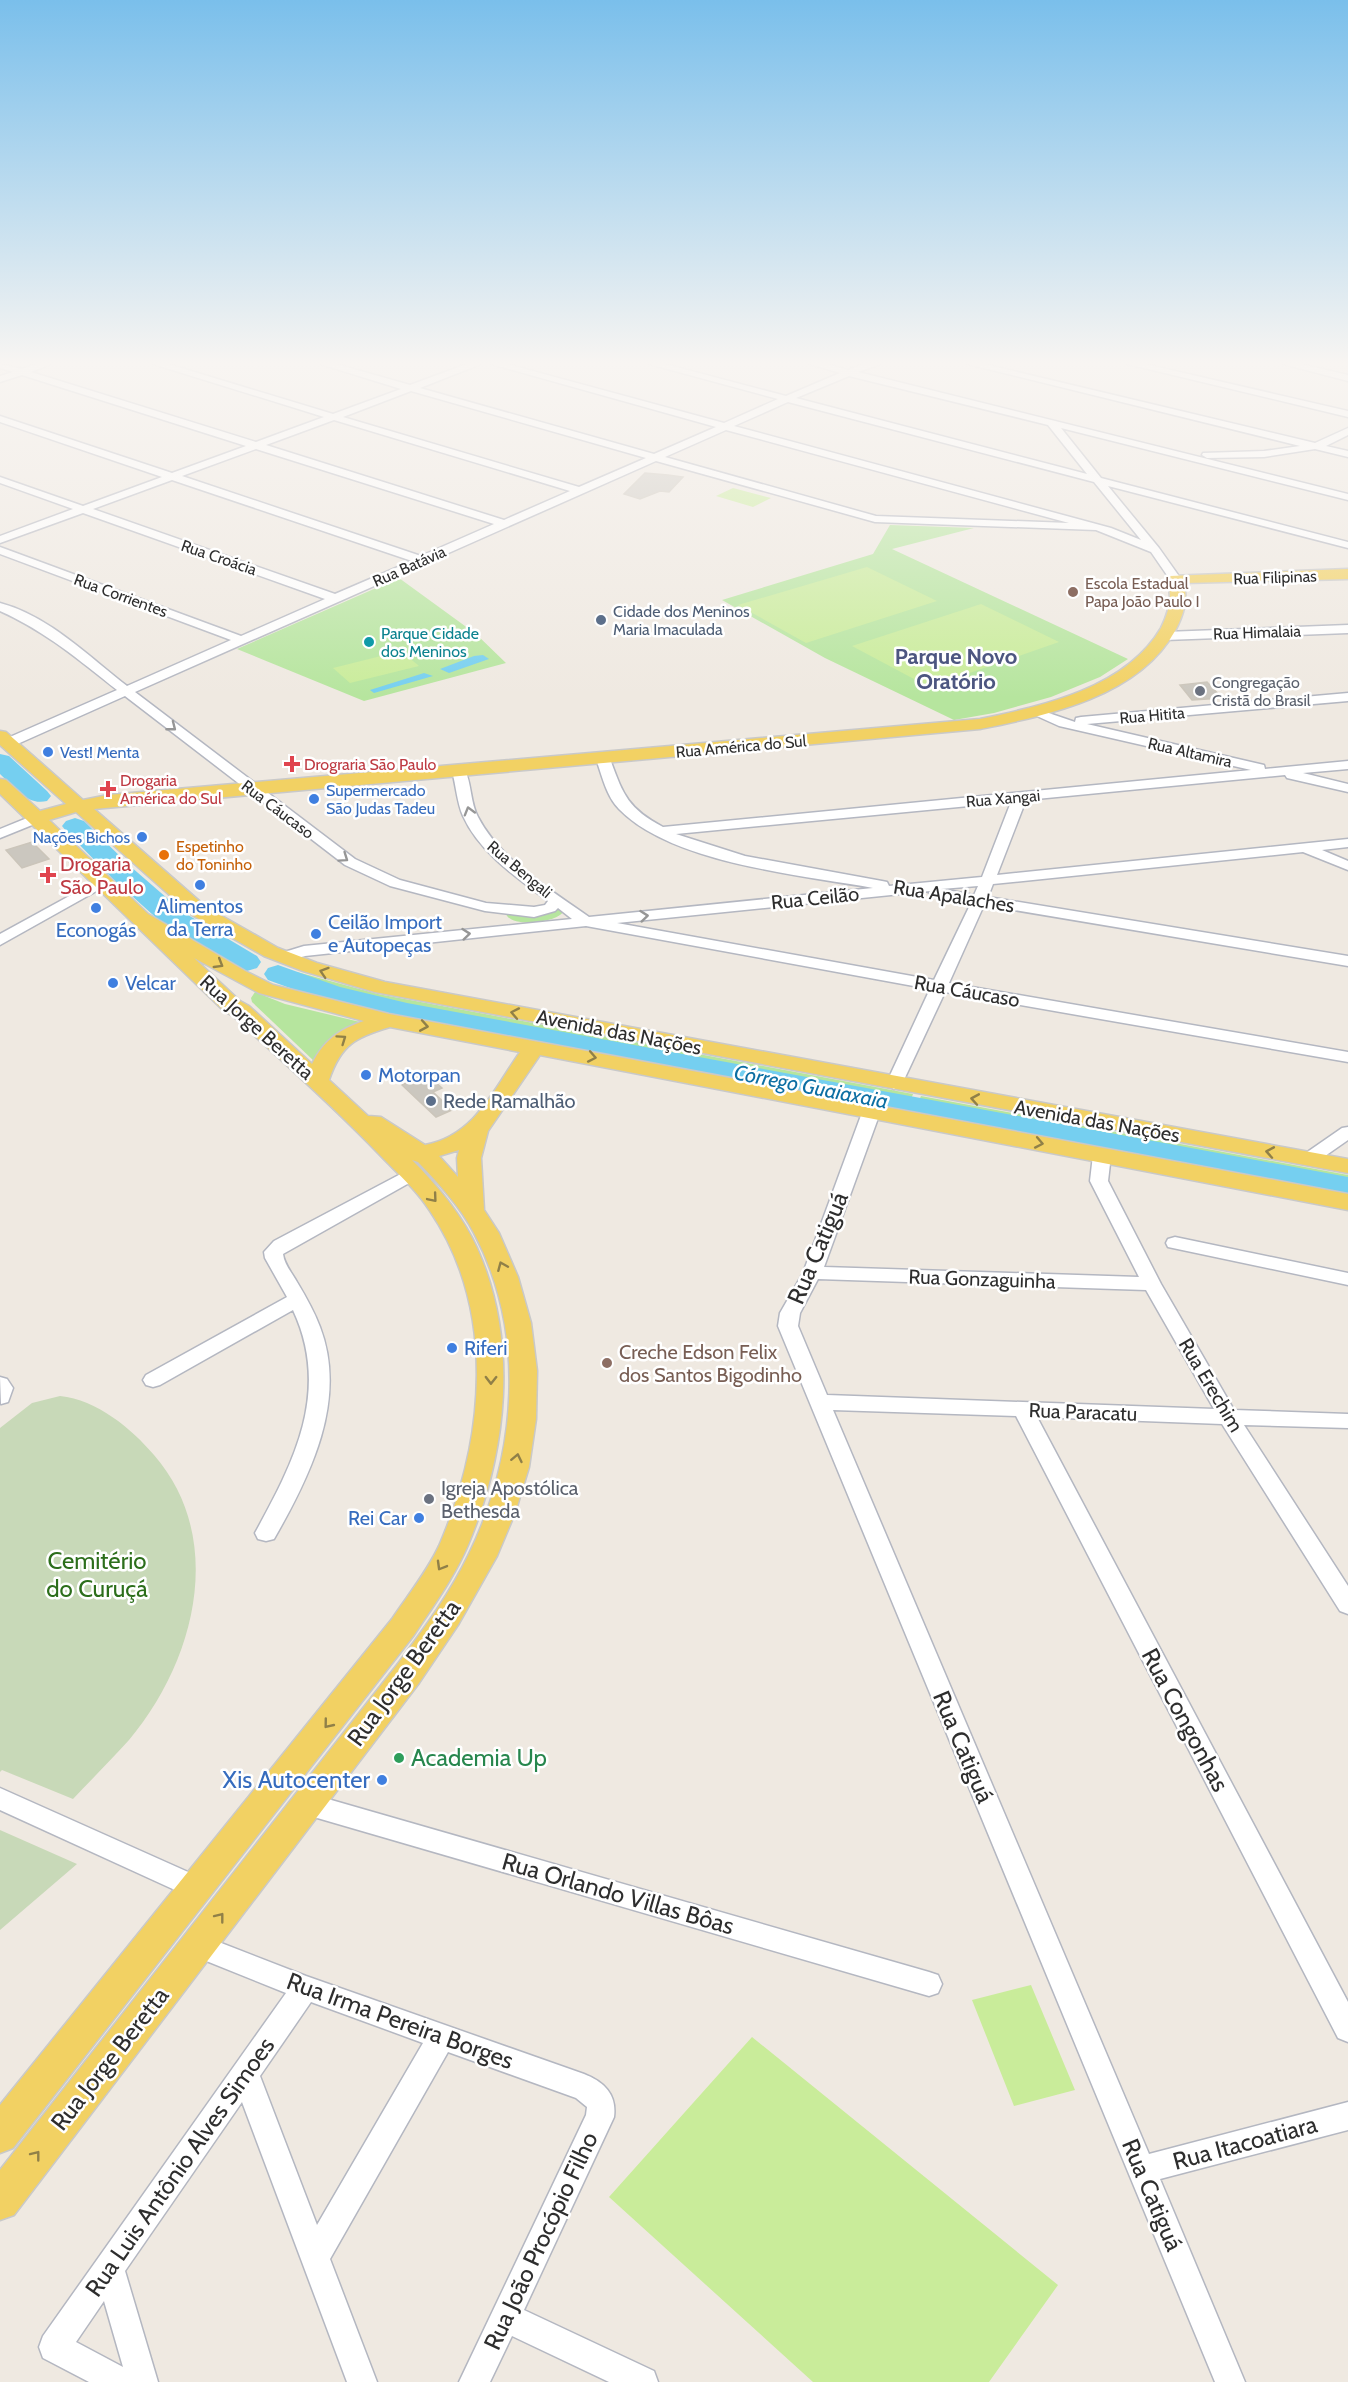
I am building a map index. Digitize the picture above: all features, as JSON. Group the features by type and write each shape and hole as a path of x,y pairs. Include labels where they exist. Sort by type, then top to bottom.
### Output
{"main road":[{"name":"Rua Filipinas","path":"1177,583 1202,579 1348,574"},
{"name":"Rua América do Sul","path":"37,818 71,800 252,789 603,759 964,726 1034,712 1085,693 1124,674 1140,663 1166,636 1178,606 1177,583"},
{"name":"Avenida das Nações","path":"4,740 199,911 250,941 283,957 331,974 382,988 1348,1166"},
{"name":"Avenida das Nações","path":"9,795 37,818 141,918 249,981 290,996 389,1020 1348,1202"},
{"path":"9,795 49,802 71,800"},
{"name":"Rua Jorge Beretta","path":"0,2201 408,1674 453,1608 482,1556 501,1514 513,1474 521,1435 525,1398 520,1328 513,1296 502,1265 472,1209 443,1173 416,1163 350,1109 241,1011 232,1006 141,918"},
{"path":"241,1011 240,997 249,981 283,957"},
{"path":"317,1081 325,1056 339,1041 356,1031 389,1020"},
{"path":"416,1163 455,1143 477,1128 535,1047"},
{"path":"472,1209 469,1158 477,1128"},
{"name":"Rua Jorge Beretta","path":"0,2135 403,1627 452,1547 479,1471 487,1434 491,1399 491,1364 482,1300 474,1271 453,1225 416,1163"}],"street":[{"path":"167,475 421,560"},
{"path":"0,540 177,475"},
{"path":"350,475 505,524"},
{"path":"527,475 580,491"},
{"name":"Rua Batávia","path":"4,740 126,690 616,475"},
{"path":"718,475 875,519 939,524 1140,532"},
{"path":"903,475 1101,529 1155,550"},
{"path":"1079,475 1348,545"},
{"path":"1094,475 1155,550 1177,583"},
{"path":"1259,475 1348,497"},
{"name":"Rua Croácia","path":"0,480 335,598"},
{"name":"Rua Corrientes","path":"0,550 241,640"},
{"name":"Rua Cáucaso","path":"0,607 34,622 54,635 350,862 373,874 423,892 485,907 534,912 550,908 556,900"},
{"name":"Rua Himalaia","path":"1166,636 1348,629"},
{"name":"Rua Hitita","path":"1064,723 1348,697"},
{"name":"Rua Altamira","path":"1034,712 1064,723 1348,788"},
{"name":"Rua Apalaches","path":"603,759 618,797 633,815 657,831 727,855 903,889 981,899 1348,961"},
{"name":"Rua Xangai","path":"657,831 1348,765"},
{"name":"Rua Bengali","path":"459,771 470,816 481,834 511,866 586,922"},
{"path":"894,1084 981,899 1020,797"},
{"path":"0,834 37,818"},
{"name":"Rua Ceilão","path":"283,957 304,951 1348,843"},
{"path":"1304,848 1348,866"},
{"path":"0,940 104,881"},
{"path":"485,907 501,915 500,931"},
{"name":"Rua Cáucaso","path":"586,922 1348,1057"},
{"name":"Rua Catiguá","path":"872,1110 812,1273 790,1313 788,1326 1230,2382"},
{"path":"1309,1159 1348,1132"},
{"name":"Rua Erechim","path":"1102,1155 1099,1181 1152,1284 1229,1418 1348,1605"},
{"path":"266,1533 295,1481 309,1442 317,1408 320,1369 317,1349 298,1299 274,1258 273,1252 276,1248 416,1163"},
{"path":"1175,1243 1348,1279"},
{"name":"Rua Gonzaguinha","path":"812,1273 1152,1284"},
{"path":"153,1380 298,1299"},
{"name":"Rua Paracatu","path":"818,1402 1348,1421"},
{"name":"Rua Congonhas","path":"1023,1410 1348,2029"},
{"path":"0,1799 197,1888"},
{"name":"Rua Orlando Villas Bôas","path":"307,1804 929,1984"},
{"name":"Rua Irma Pereira Borges","path":"198,1946 305,1988 584,2087 594,2091 600,2098"},
{"name":"Rua Luis Antônio Alves Simoes","path":"121,2382 54,2347 305,1988"},
{"path":"315,2257 442,2036"},
{"path":"244,2074 362,2382"},
{"name":"Rua João Procópio Filho","path":"474,2382 600,2117 602,2108 600,2098"},
{"name":"Rua Itacoatiara","path":"1141,2170 1348,2116"},
{"path":"109,2269 143,2382"},
{"path":"505,2317 642,2382"}],"green space":[{"path":"733,488 771,498 753,507 716,496"},
{"path":"890,525 974,528 892,549 1128,659 1100,677 1051,697 994,713 954,720 825,658 722,600 873,554"},
{"path":"867,567 937,601 806,643 738,605"},
{"name":"Parque Cidade dos Meninos","path":"399,578 476,634 506,663 364,701 237,649"},
{"path":"981,604 1059,642 929,687 852,646"},
{"path":"401,651 419,666 350,683 333,668"},
{"path":"557,907 563,912 559,916 543,921 516,921 506,914"},
{"path":"297,972 378,994 913,1094 910,1102 409,1008 334,990 287,974"},
{"path":"255,992 285,1004 360,1022 327,1042 315,1062 252,1002 251,998"},
{"path":"921,1096 1348,1175 1348,1183 918,1103"},
{"name":"Cemitério do Curuçá","path":"60,1396 100,1409 135,1435 154,1455 177,1488 190,1524 196,1562 194,1600 185,1638 171,1674 152,1709 129,1740 73,1799 2,1770 0,1772 0,1428 32,1403"},
{"path":"0,1830 77,1864 0,1930"},
{"path":"1031,1985 1075,2090 1014,2106 972,2000"},
{"path":"752,2037 1058,2285 989,2382 813,2382 609,2197"}],"water":[{"path":"483,655 489,659 449,673 440,669 474,656"},
{"path":"424,673 433,676 374,693 370,690"}],"building":[{"path":"643,475 683,477 669,492 660,491 640,499 624,494"},
{"name":"Congregação Cristã do Brasil","path":"1207,682 1222,698 1192,700 1180,685"},
{"path":"32,842 49,859 22,868 6,850"},
{"name":"Rede Ramalhão","path":"425,1073 442,1088 433,1092 452,1110 436,1117 402,1085"}],"waterway":[{"name":"Córrego Guaiaxaia","path":"0,761 38,796"},
{"name":"Córrego Guaiaxaia","path":"75,826 121,872 173,918 247,962"},
{"name":"Córrego Guaiaxaia","path":"278,974 330,993 407,1012 1348,1187"}],"place":[{"name":"Escola Estadual Papa João Paulo I","path":"1073,592"},
{"name":"Cidade dos Meninos Maria Imaculada","path":"601,620"},
{"name":"Parque Cidade dos Meninos","path":"369,642"},
{"name":"Congregação Cristã do Brasil","path":"1200,691"},
{"name":"Vest! Menta","path":"48,752"},
{"name":"Drograria São Paulo","path":"292,764"},
{"name":"Drogaria América do Sul","path":"108,789"},
{"name":"Supermercado São Judas Tadeu","path":"314,799"},
{"name":"Nações Bichos","path":"142,837"},
{"name":"Espetinho do Toninho","path":"164,855"},
{"name":"Drogaria São Paulo","path":"48,875"},
{"name":"Alimentos da Terra","path":"200,885"},
{"name":"Econogás","path":"96,908"},
{"name":"Ceilão Import e Autopeças","path":"316,934"},
{"name":"Velcar","path":"113,983"},
{"name":"Motorpan","path":"366,1075"},
{"name":"Rede Ramalhão","path":"431,1101"},
{"name":"Riferi","path":"452,1348"},
{"name":"Creche Edson Felix dos Santos Bigodinho","path":"607,1363"},
{"name":"Igreja Apostólica Bethesda","path":"429,1499"},
{"name":"Rei Car","path":"419,1518"},
{"name":"Academia Up","path":"399,1758"},
{"name":"Xis Autocenter","path":"382,1780"}],"district":[{"name":"Parque Novo Oratório","path":"956,668"}]}
